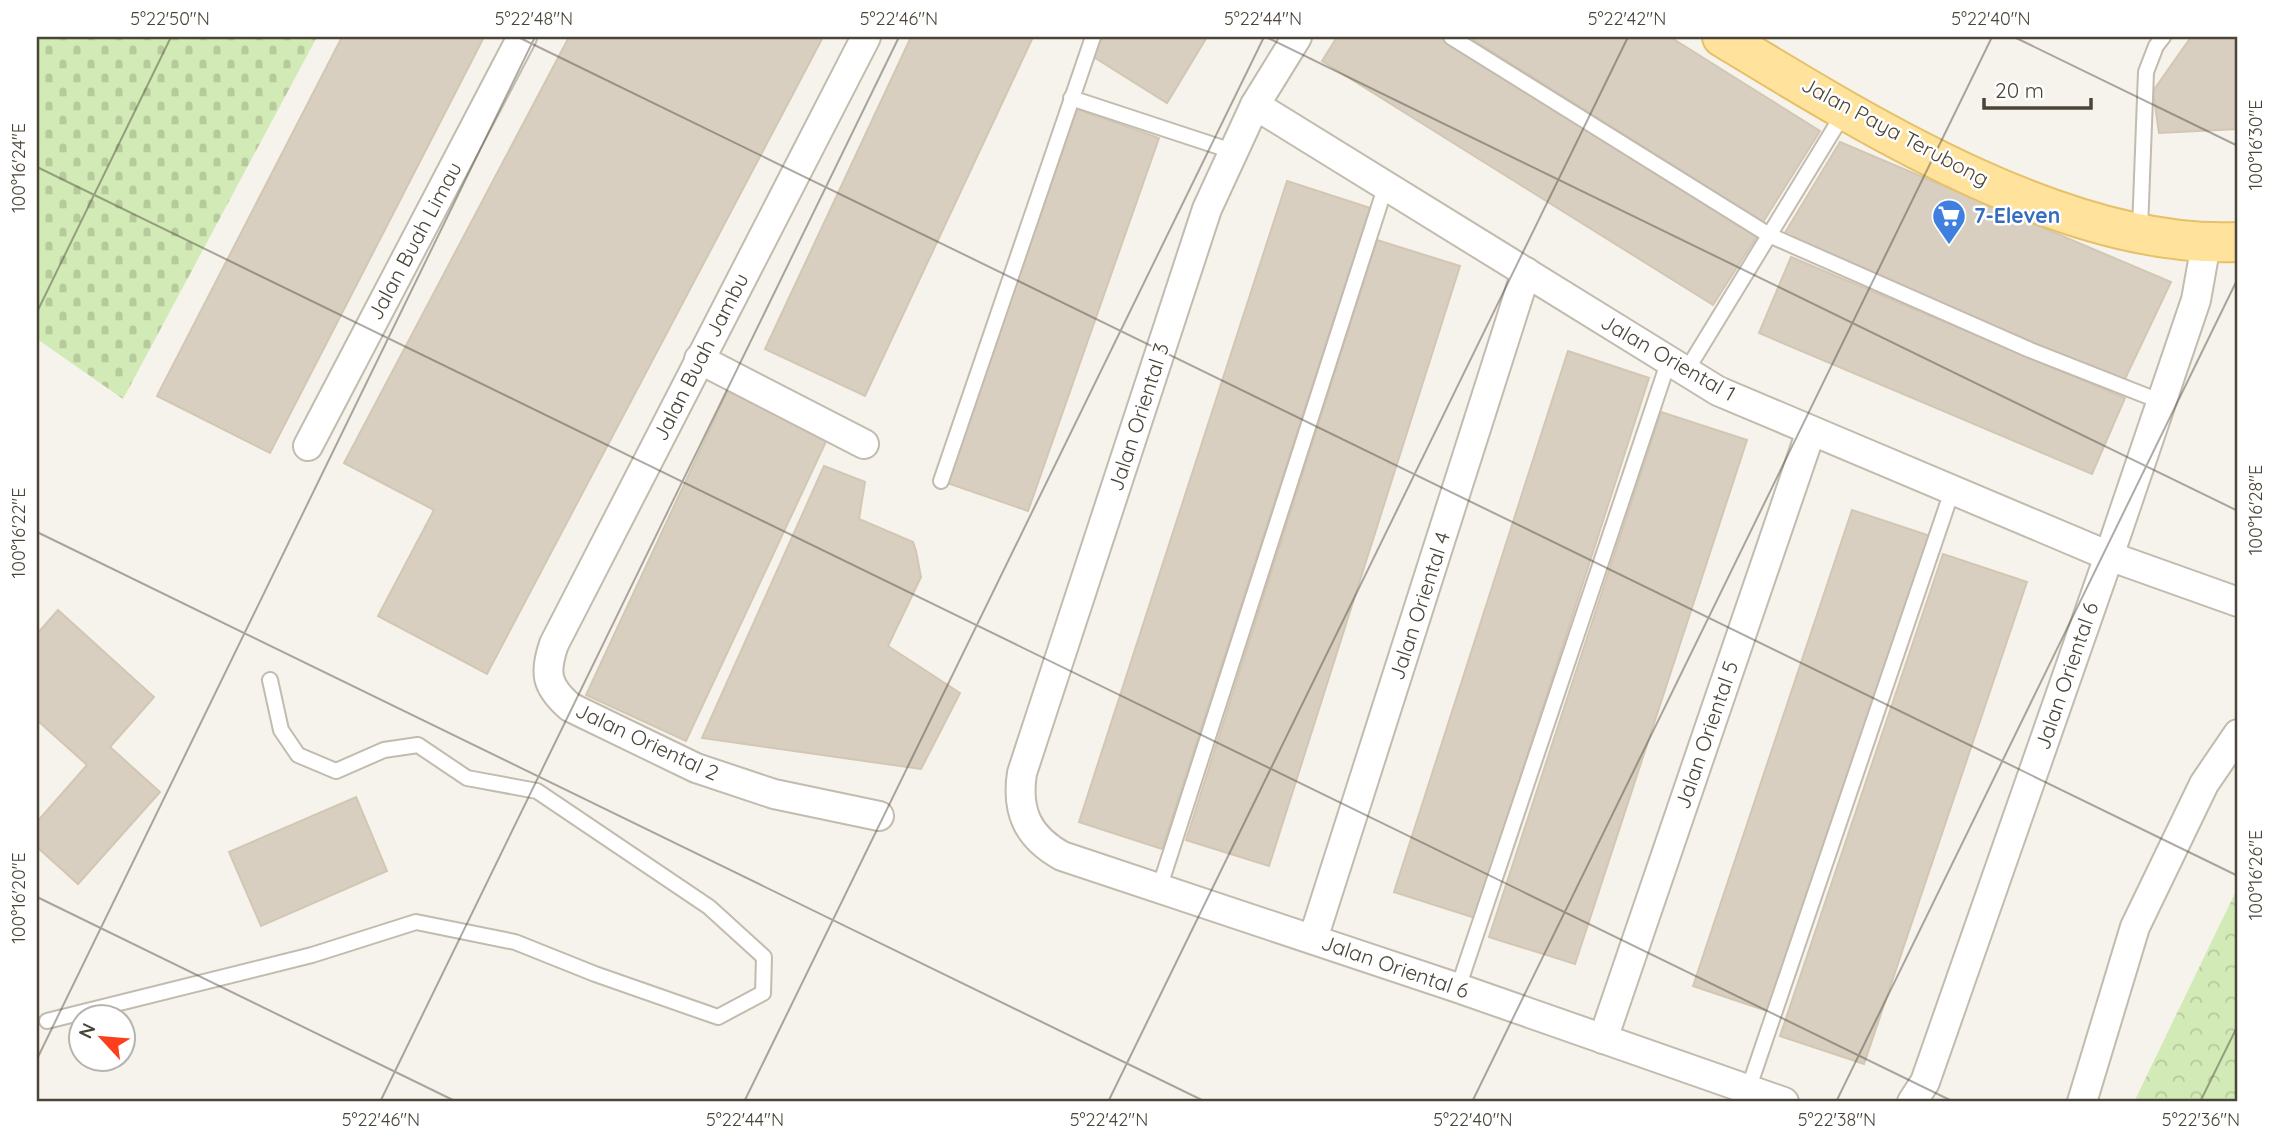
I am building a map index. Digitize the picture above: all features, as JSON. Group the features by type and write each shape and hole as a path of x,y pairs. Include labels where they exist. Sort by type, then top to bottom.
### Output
{"main road":[{"name":"Jalan Paya Terubong","path":"1722,37 1846,110 1958,169 2059,212 2140,234 2222,243"}],"street":[{"name":"Jalan Buah Limau","path":"308,446 522,37"},
{"name":"Jalan Buah Jambu","path":"548,681 548,662 555,644 866,37"},
{"name":"Jalan Oriental 3","path":"1022,812 1019,793 1022,773 1207,209 1255,104 1297,37"},
{"name":"Jalan Oriental 1","path":"1255,104 1718,391 2109,556 2238,602"},
{"name":"Jalan Oriental 6","path":"1912,1102 1925,1082 2196,300 2222,243"},
{"name":"Jalan Oriental 4","path":"1313,939 1526,272"},
{"path":"699,359 864,444"},
{"name":"Jalan Oriental 5","path":"1603,1039 1811,431"},
{"name":"Jalan Oriental 2","path":"548,681 558,697 570,707 696,768 774,794 879,816"},
{"path":"2082,1102 2135,927 2204,784 2238,734"},
{"name":"Jalan Oriental 6","path":"1022,812 1043,846 1062,856 1458,988 1784,1102"}],"lane":[{"path":"940,481 1093,37"},
{"path":"1451,37 1769,235 2029,350 2161,402"},
{"path":"2140,234 2146,72 2156,46 2163,37"},
{"path":"1071,98 1232,151"},
{"path":"1458,988 1677,368 1769,235 1846,110"},
{"path":"1159,889 1387,185"},
{"path":"1748,1090 1952,491"},
{"path":"47,1021 312,955 416,922 515,942 595,974 718,1017 764,993 764,957 709,907 537,791 467,778 418,745 384,750 336,771 298,755 281,730 270,680"}],"green space":[{"path":"37,37 317,37 123,399 37,339"},
{"path":"2238,887 2238,1102 2134,1102"}],"building":[{"path":"342,37 484,37 270,453 157,396"},
{"path":"569,37 823,37 487,674 378,616 434,510 344,463"},
{"path":"911,37 1033,37 865,396 765,349"},
{"path":"1103,37 1207,37 1167,103 1092,56"},
{"path":"1337,37 1445,37 1759,233 1713,305 1322,61"},
{"path":"1469,37 1670,37 1820,131 1763,222"},
{"path":"2191,37 2238,37 2238,129 2159,133 2153,91"},
{"path":"1077,109 1159,138 1028,511 947,483"},
{"path":"1840,142 2171,282 2124,381 1783,236"},
{"path":"1287,181 1370,208 1162,849 1079,822"},
{"path":"1377,240 1460,266 1269,866 1186,840"},
{"path":"1791,257 2125,398 2092,474 1759,333"},
{"path":"1568,351 1649,378 1475,918 1394,892"},
{"path":"730,386 830,433 686,741 586,695"},
{"path":"1661,412 1747,440 1575,964 1489,937"},
{"path":"824,466 865,482 859,519 913,542 916,551 921,577 888,646 960,693 921,769 702,738"},
{"path":"1852,510 1930,536 1770,1012 1693,986"},
{"path":"1943,554 2027,582 1864,1064 1780,1036"},
{"path":"58,610 154,697 110,747 160,792 78,884 37,847 37,822 87,765 37,720 37,634"},
{"path":"356,797 387,871 261,926 229,852"}],"place":[{"name":"7-Eleven","path":"1949,246"}]}
